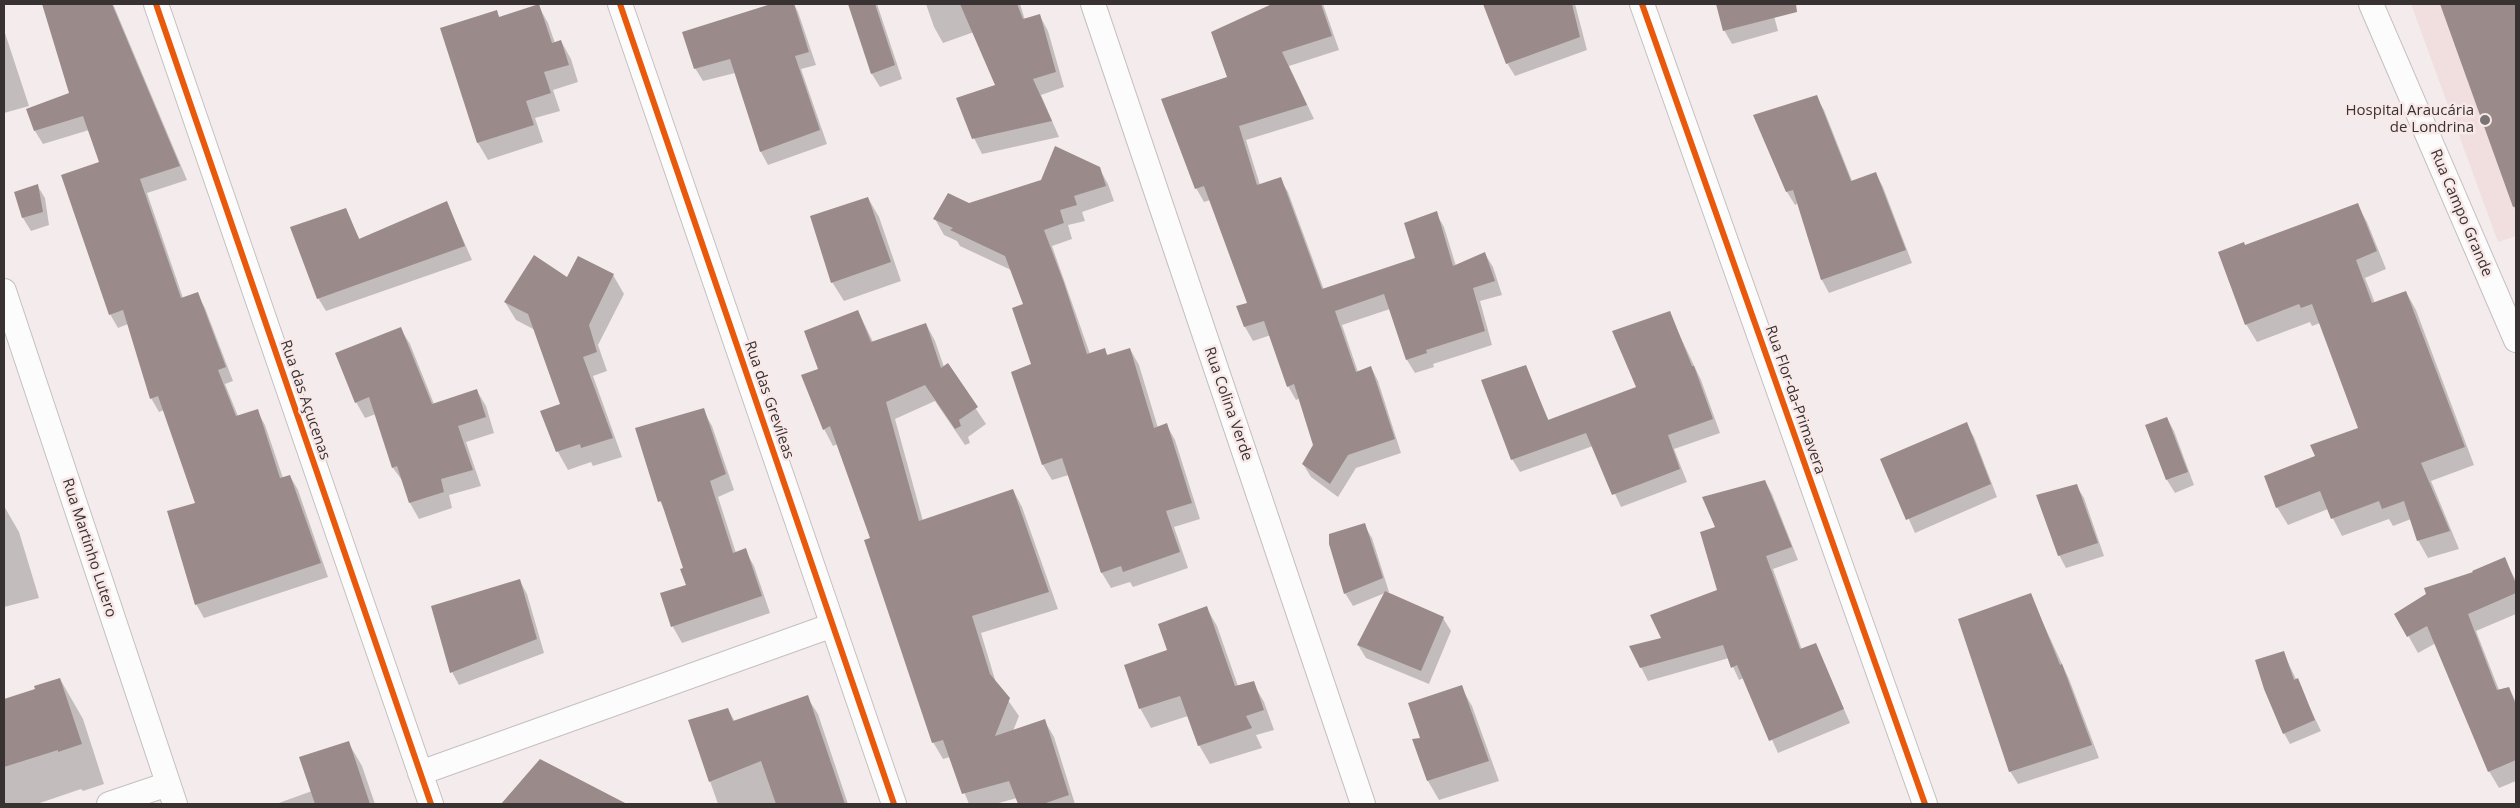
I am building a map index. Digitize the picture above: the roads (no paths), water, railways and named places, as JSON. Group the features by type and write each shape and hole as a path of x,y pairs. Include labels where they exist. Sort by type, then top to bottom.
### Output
{"street":[{"name":"Rua das Açucenas","path":"156,4 430,804"},
{"name":"Rua das Grevíleas","path":"620,4 894,804"},
{"name":"Rua Colina Verde","path":"1093,4 1363,804"},
{"name":"Rua Flor-da-Primavera","path":"1642,4 1925,804"},
{"name":"Rua Campo Grande","path":"2370,4 2516,340"},
{"name":"Rua Martinho Lutero","path":"4,291 171,794"},
{"path":"420,773 833,625"},
{"path":"109,804 171,794"}],"place":[{"name":"Hospital Araucária de Londrina","path":"2485,120"}]}
